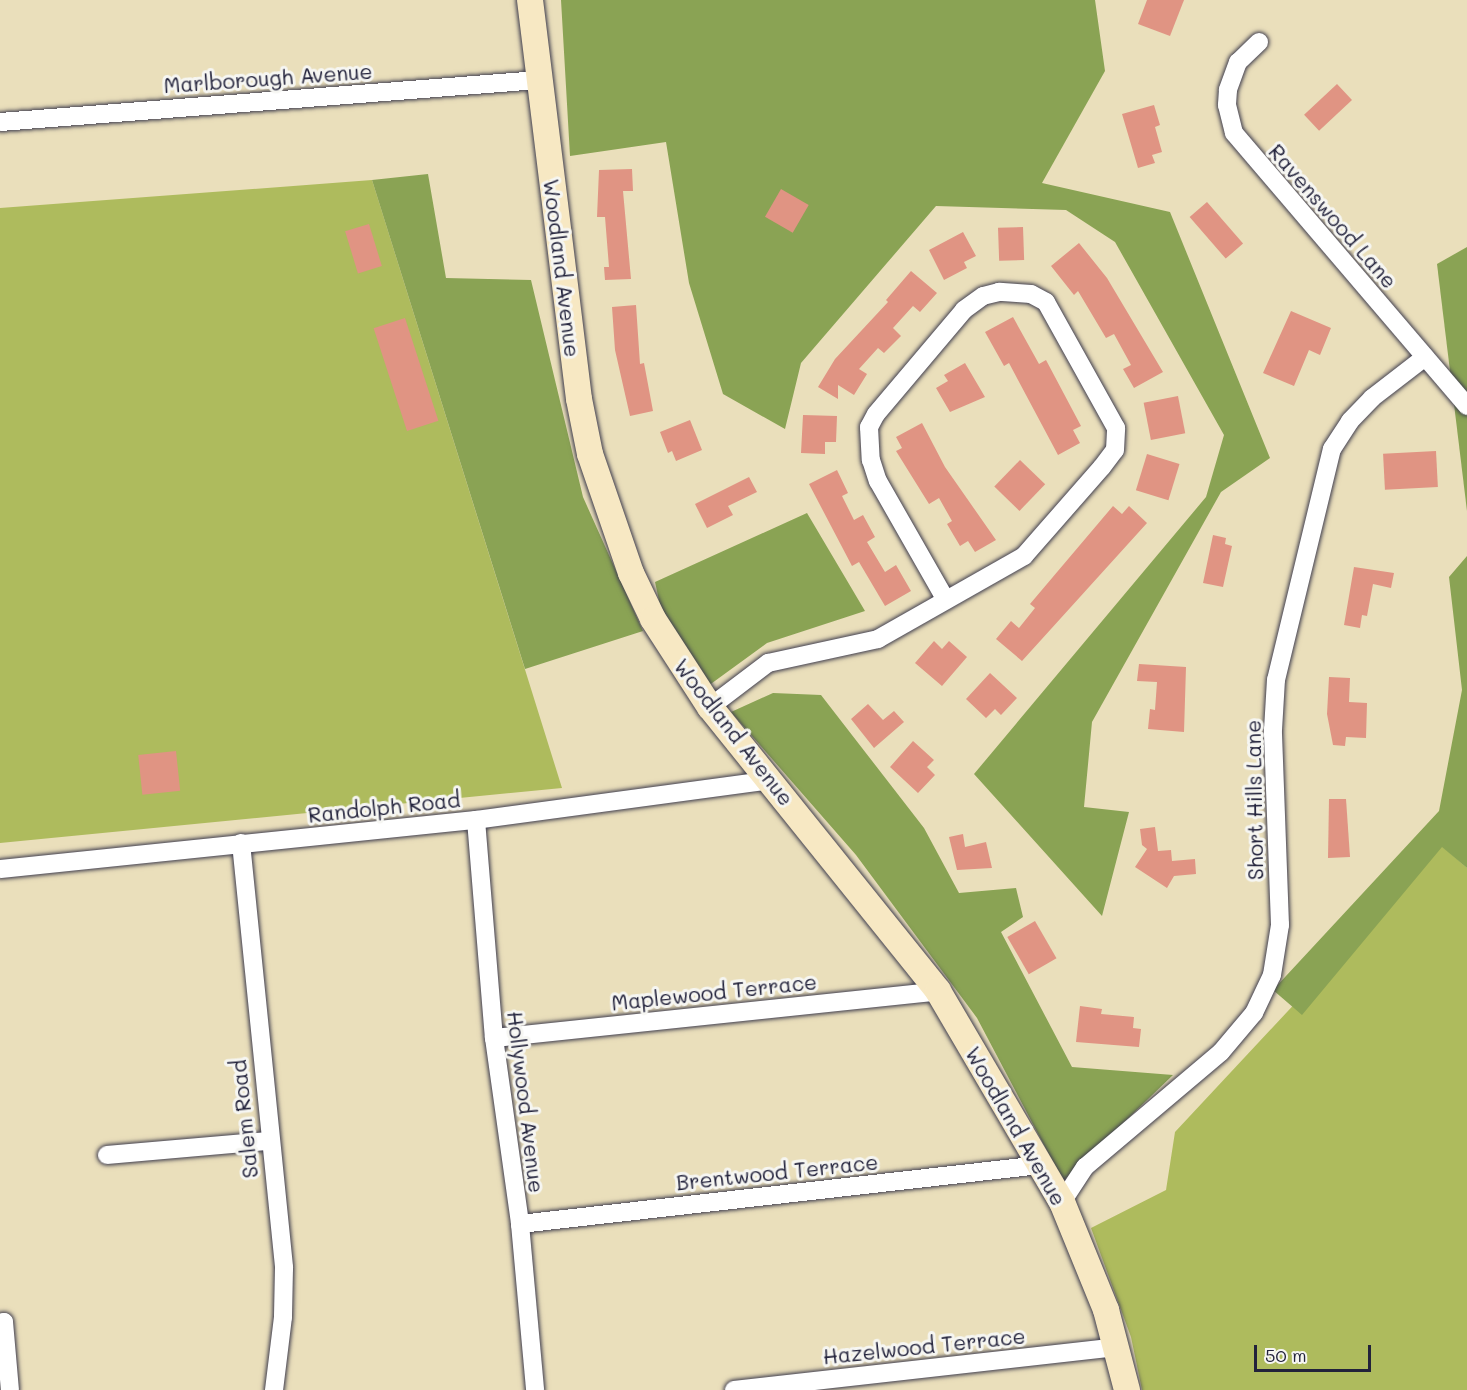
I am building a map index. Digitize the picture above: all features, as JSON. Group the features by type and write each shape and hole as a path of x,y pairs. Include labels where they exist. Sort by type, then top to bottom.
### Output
{"street":[{"name":"Woodland Avenue","path":"530,0 579,399 590,454 623,552 648,610 710,708 771,780 938,991 1062,1202 1119,1347 1127,1390"},
{"name":"Ravenswood Lane","path":"1259,42 1238,62 1228,90 1227,105 1234,133 1467,406"},
{"name":"Marlborough Avenue","path":"0,122 539,80"},
{"path":"710,708 768,663 878,639 1024,556 1114,450 1116,428 1046,302 1031,294 999,292 983,296 964,310 876,414 869,427 871,460 878,481 946,600"},
{"name":"Short Hills Lane","path":"1062,1202 1085,1167 1221,1052 1254,1013 1272,975 1280,925 1273,730 1276,680 1332,449 1350,421 1372,398 1425,357"},
{"name":"Randolph Road","path":"0,869 476,820 771,780"},
{"name":"Hollywood Avenue","path":"476,820 494,1038 519,1224 535,1390"},
{"name":"Salem Road","path":"241,843 268,1141 284,1269 283,1317 274,1390"},
{"name":"Maplewood Terrace","path":"494,1038 938,991"},
{"path":"107,1155 268,1141"},
{"name":"Brentwood Terrace","path":"519,1224 1040,1165"},
{"path":"2,1323 10,1390"},
{"name":"Hazelwood Terrace","path":"734,1390 1119,1347"}],"green space":[{"path":"561,0 1095,0 1105,71 1042,183 1170,212 1270,458 1221,492 1092,722 1084,807 1129,812 1102,916 974,774 1206,497 1224,435 1115,242 1066,210 936,206 801,363 785,429 723,394 689,283 666,142 570,156"},
{"path":"428,174 446,278 531,280 583,497 643,631 525,669 372,180"},
{"path":"372,180 562,788 0,843 0,208"},
{"path":"1467,247 1467,511 1437,264"},
{"path":"807,513 865,611 767,643 708,686 662,614 655,582"},
{"path":"1467,556 1467,868 1442,847 1302,1015 1273,990 1439,811 1462,690 1449,577"},
{"path":"773,693 821,695 924,828 959,893 1016,888 1023,917 1001,932 1072,1067 1173,1075 1063,1181 977,1018 856,855 731,712"},
{"path":"1442,846 1467,868 1467,1390 1142,1390 1131,1337 1091,1228 1166,1190 1175,1132"}],"building":[{"path":"1147,0 1184,0 1170,36 1138,24"},
{"path":"1337,84 1352,100 1319,131 1304,115"},
{"path":"1154,105 1160,125 1155,127 1162,152 1152,155 1155,163 1138,168 1122,114"},
{"path":"632,169 633,191 623,191 631,279 605,280 604,267 609,267 605,217 597,217 599,170"},
{"path":"781,189 809,205 793,233 765,217"},
{"path":"1207,202 1243,244 1226,259 1190,217"},
{"path":"369,224 382,266 358,273 345,231"},
{"path":"1023,227 1024,260 999,261 998,228"},
{"path":"963,232 976,256 964,262 967,268 944,280 929,250"},
{"path":"1079,243 1107,278 1163,372 1134,388 1123,369 1131,365 1114,334 1106,338 1078,291 1074,295 1051,266"},
{"path":"911,271 937,293 920,312 913,306 893,328 901,336 884,353 878,348 859,369 867,374 854,395 838,385 838,399 818,387 835,359 888,302 886,300"},
{"path":"636,305 640,364 644,363 653,411 630,416 615,350 612,307"},
{"path":"1291,311 1331,328 1320,355 1309,350 1294,386 1263,373"},
{"path":"1013,317 1039,364 1046,360 1081,426 1073,430 1080,443 1058,455 1009,363 1004,366 985,332"},
{"path":"405,318 438,421 407,431 374,328"},
{"path":"965,363 985,397 950,412 936,388 948,381 944,375"},
{"path":"1178,396 1185,433 1151,440 1144,403"},
{"path":"803,415 837,416 836,442 825,442 825,454 801,453"},
{"path":"690,420 702,450 676,461 672,451 668,453 660,432"},
{"path":"922,423 945,467 996,540 975,552 968,541 960,546 947,524 952,521 939,498 929,504 896,451 902,448 896,437"},
{"path":"1436,451 1438,487 1385,490 1383,454"},
{"path":"1147,454 1180,464 1168,500 1136,490"},
{"path":"1020,460 1045,484 1019,511 994,487"},
{"path":"837,470 848,493 842,496 854,520 863,515 875,537 867,542 885,572 896,565 911,591 885,606 859,562 852,566 809,484"},
{"path":"749,477 757,492 728,506 733,515 707,528 695,504"},
{"path":"1113,506 1122,514 1129,506 1147,523 1022,661 996,639 1011,621 1019,628 1035,608 1030,604"},
{"path":"1213,535 1226,538 1225,544 1232,546 1223,587 1203,583"},
{"path":"1354,567 1394,573 1391,588 1373,584 1367,616 1362,615 1360,628 1344,625"},
{"path":"934,641 942,649 949,641 967,657 942,686 915,663"},
{"path":"1139,664 1186,667 1184,732 1148,729 1150,709 1155,710 1157,682 1137,681"},
{"path":"990,673 1017,698 1001,715 995,709 986,718 966,699"},
{"path":"1329,677 1350,678 1349,702 1367,703 1366,738 1346,737 1345,746 1333,745 1327,714"},
{"path":"868,704 883,720 894,711 904,722 874,748 851,719"},
{"path":"913,741 934,760 927,767 935,775 918,793 890,767"},
{"path":"176,751 180,791 142,795 138,755"},
{"path":"1329,799 1346,799 1350,857 1328,858"},
{"path":"1155,827 1158,851 1171,850 1172,861 1195,859 1196,874 1174,876 1167,888 1135,867 1147,849 1142,845 1140,829"},
{"path":"963,834 965,847 986,842 992,868 957,870 949,837"},
{"path":"1035,921 1056,958 1029,974 1007,937"},
{"path":"1080,1006 1102,1009 1101,1014 1134,1017 1133,1028 1141,1029 1139,1047 1076,1042"}]}
